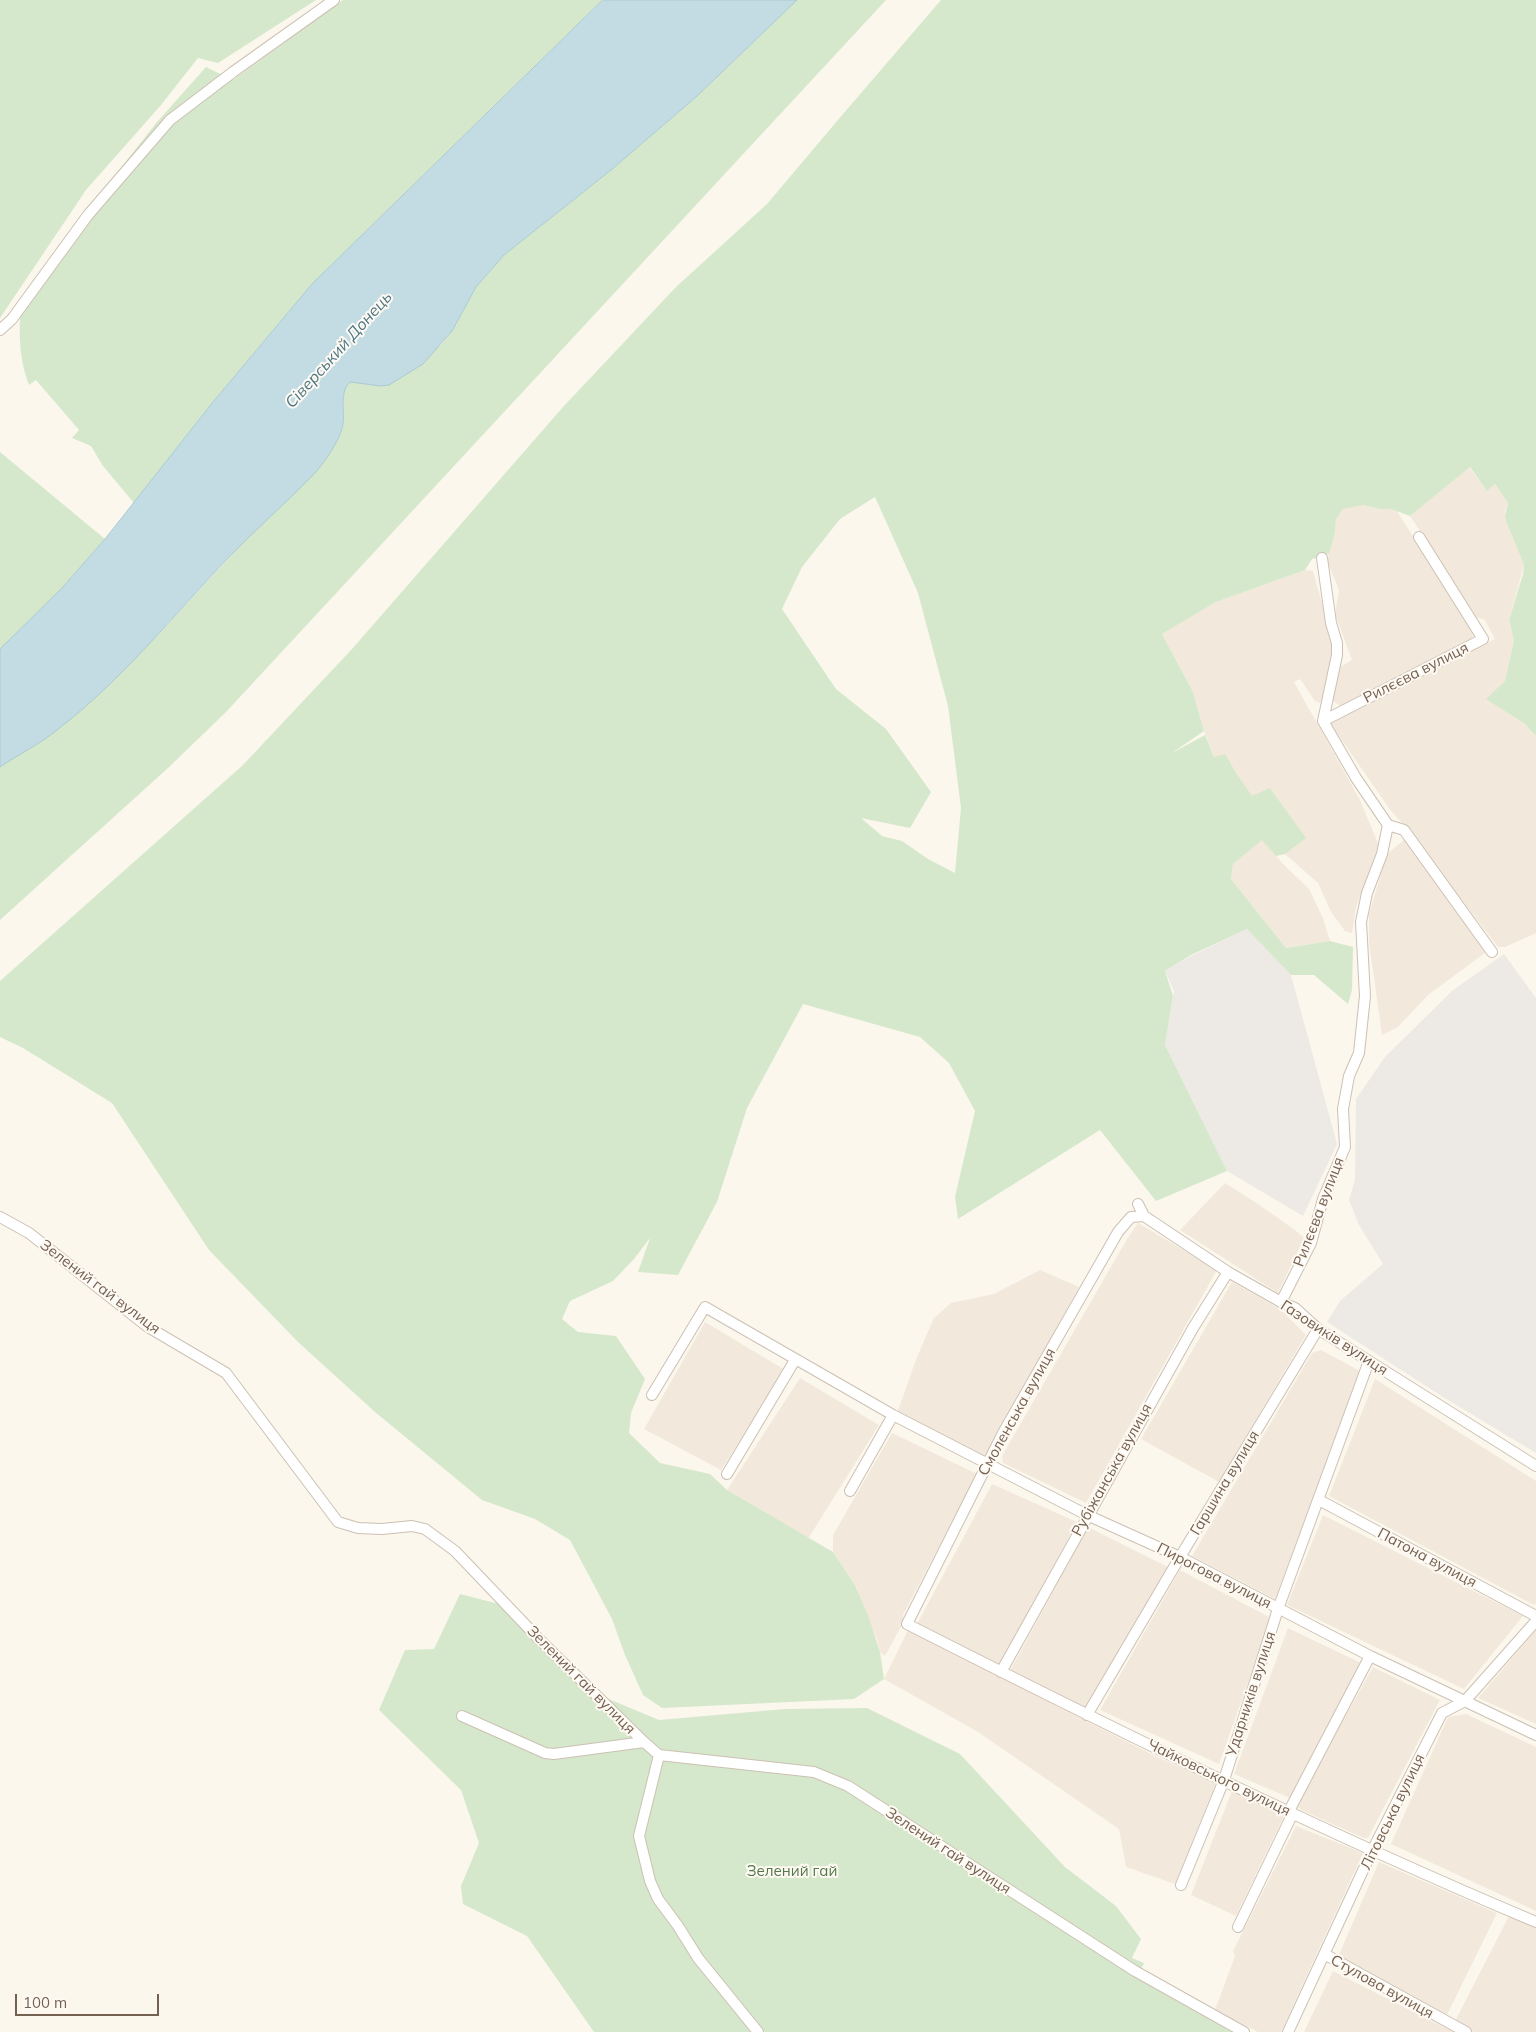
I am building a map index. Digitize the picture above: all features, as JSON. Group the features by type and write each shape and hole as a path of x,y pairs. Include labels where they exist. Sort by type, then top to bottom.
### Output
{"street":[{"path":"0,330 12,319 88,215 170,120 233,72 334,0"},
{"name":"Рилєєва вулиця","path":"1323,721 1483,639 1419,537"},
{"path":"1322,558 1337,643 1337,655 1323,721 1356,778 1388,825 1404,830 1492,952"},
{"name":"Рилєєва вулиця","path":"1281,1302 1310,1243 1322,1199 1345,1147 1343,1109 1349,1076 1359,1054 1365,996 1361,922 1367,893 1382,854 1388,825"},
{"name":"Газовиків вулиця","path":"1138,1204 1144,1216 1228,1272 1295,1308 1318,1329 1536,1466"},
{"name":"Смоленська вулиця","path":"907,1624 988,1463 1118,1232 1131,1217 1144,1216"},
{"name":"Зелений гай вулиця","path":"0,1217 29,1233 148,1326 226,1373 338,1522 358,1528 382,1529 412,1526 425,1529 456,1551 538,1638 659,1755 814,1772 848,1786 1135,1971 1244,2032"},
{"name":"Рубіжанська вулиця","path":"1001,1672 1193,1328 1228,1272"},
{"name":"Пирогова вулиця","path":"652,1395 705,1307 893,1415 1087,1515 1180,1557 1370,1656 1536,1735"},
{"name":"Гаршина вулиця","path":"1087,1715 1318,1329"},
{"path":"727,1474 795,1360"},
{"name":"Ударників вулиця","path":"1181,1885 1224,1780 1278,1609 1369,1361"},
{"path":"850,1491 893,1415"},
{"name":"Патона вулиця","path":"1319,1500 1536,1616"},
{"name":"Літовська вулиця","path":"1288,2032 1326,1955 1372,1851 1442,1713 1465,1701 1536,1621"},
{"name":"Чайковського вулиця","path":"907,1624 1087,1715 1288,1812 1372,1851 1536,1922"},
{"path":"1238,1927 1291,1817 1288,1812 1370,1656"},
{"path":"462,1716 544,1753 554,1754 644,1742"},
{"path":"659,1755 639,1836 650,1881 658,1899 698,1958 758,2032"},
{"name":"Стулова вулиця","path":"1326,1955 1466,2032"}],"shaded area":[{"path":"1469,467 1487,491 1495,484 1508,503 1505,511 1507,524 1524,565 1509,620 1514,640 1505,681 1487,699 1525,724 1536,736 1536,933 1505,947 1498,947 1404,825 1391,811 1329,722 1495,639 1484,619 1477,618 1410,516"},
{"path":"1363,505 1380,509 1395,508 1471,628 1473,637 1469,642 1341,707 1331,699 1340,667 1352,660 1335,614 1339,590 1327,561 1335,533 1336,519 1341,511 1347,506"},
{"path":"1305,570 1313,571 1334,646 1325,694 1320,703 1315,701 1300,679 1294,682 1360,800 1379,846 1356,907 1352,933 1345,931 1331,912 1318,883 1285,854 1304,836 1270,788 1252,797 1214,757 1204,731 1193,692 1162,634 1216,602"},
{"path":"1262,839 1282,863 1309,889 1323,918 1330,941 1286,948 1231,879 1233,864"},
{"path":"1405,839 1436,880 1485,953 1428,995 1398,1027 1382,1035 1369,942 1369,914 1387,854"},
{"path":"1247,929 1291,975 1337,1144 1303,1216 1227,1171 1165,1045 1174,991 1165,971 1189,957"},
{"path":"1504,954 1536,998 1536,1453 1443,1397 1327,1322 1340,1301 1383,1264 1359,1225 1349,1200 1355,1180 1356,1099 1385,1057 1452,991"},
{"path":"1225,1183 1258,1204 1304,1238 1278,1293 1180,1230"},
{"path":"1138,1223 1217,1270 1086,1503 1003,1463 1002,1456"},
{"path":"1040,1270 1079,1287 985,1457 897,1413 917,1357 934,1318 951,1303 994,1294"},
{"path":"1232,1282 1280,1309 1306,1335 1219,1482 1141,1439"},
{"path":"705,1322 785,1370 721,1470 644,1429"},
{"path":"1321,1350 1360,1371 1275,1599 1192,1556 1312,1353"},
{"path":"800,1378 879,1425 808,1539 727,1490"},
{"path":"1375,1379 1536,1481 1536,1603 1534,1605 1329,1496"},
{"path":"892,1433 977,1474 903,1615 904,1621 885,1656 880,1652 877,1639 862,1606 857,1588 833,1552 833,1535"},
{"path":"992,1484 1077,1522 999,1666 917,1624"},
{"path":"1323,1515 1523,1616 1464,1689 1287,1605"},
{"path":"1088,1527 1168,1567 1086,1708 1010,1671"},
{"path":"1180,1570 1271,1618 1219,1764 1100,1710"},
{"path":"1288,1628 1361,1663 1290,1798 1234,1774"},
{"path":"908,1630 1155,1756 1216,1783 1175,1884 1126,1867 1119,1829 978,1732 884,1679"},
{"path":"1536,1630 1536,1724 1478,1698"},
{"path":"1373,1667 1440,1700 1368,1838 1364,1838 1301,1810 1296,1805"},
{"path":"1466,1714 1536,1747 1536,1911 1391,1844 1448,1717"},
{"path":"1232,1791 1284,1816 1236,1916 1191,1895"},
{"path":"1296,1826 1363,1853 1281,2032 1258,2032 1215,2010 1235,1956 1233,1951"},
{"path":"1379,1862 1497,1913 1447,2015 1338,1957"},
{"path":"1509,1916 1536,1928 1536,2032 1474,2032 1454,2023"},
{"path":"1333,1971 1437,2024 1454,2032 1304,2032"}],"green space":[{"path":"0,0 316,0 218,63 198,58 161,105 86,190 0,318"},
{"path":"343,0 603,0 312,284 213,402 134,503 103,466 91,446 72,438 79,430 36,380 29,385 21,350 20,315 81,218 157,122 206,67 233,80"},
{"path":"797,0 886,0 226,712 168,768 0,920 0,767 157,636 338,439 343,426 344,390 347,384 358,382 440,346 452,331 476,287 504,255 611,170 696,97"},
{"path":"941,0 1536,0 1536,736 1525,724 1486,699 1505,681 1514,640 1509,620 1524,565 1507,524 1505,516 1508,503 1495,484 1487,491 1470,467 1410,516 1391,509 1380,509 1363,505 1343,509 1336,519 1335,533 1329,554 1312,559 1305,570 1216,602 1162,634 1193,692 1204,731 1172,753 1205,735 1214,757 1225,754 1252,796 1270,788 1306,838 1285,854 1276,856 1262,840 1233,864 1231,879 1286,948 1330,941 1353,947 1352,990 1348,1004 1314,975 1291,975 1247,929 1191,955 1165,971 1173,996 1165,1045 1227,1171 1156,1201 1100,1130 958,1219 955,1197 975,1111 949,1063 920,1037 803,1004 747,1108 717,1202 678,1275 638,1272 650,1238 634,1259 613,1281 570,1301 562,1319 578,1332 616,1336 645,1379 631,1413 629,1433 660,1463 710,1474 727,1490 833,1552 855,1585 869,1618 880,1652 884,1679 854,1699 662,1708 643,1695 625,1655 612,1619 570,1540 535,1519 482,1500 375,1412 298,1342 209,1250 112,1103 23,1048 0,1037 0,981 243,765 352,649 563,407 676,287 767,204","holes":["875,497 918,593 948,706 961,808 955,873 928,859 902,841 882,836 861,818 910,828 931,792 886,729 836,689 782,609 802,567 840,519"]},
{"path":"0,452 105,539 62,588 0,649"},
{"name":"Зелений гай","path":"460,1594 503,1605 587,1690 659,1720 785,1709 867,1708 960,1754 1065,1867 1116,1906 1141,1939 1132,1958 1144,1963 1137,1977 1238,2032 594,2032 527,1936 463,1904 461,1886 479,1843 461,1790 379,1710 405,1650 434,1649"}],"water":[{"name":"Сіверський Донець","path":"603,0 797,0 696,97 611,170 504,255 476,287 452,331 423,364 389,385 380,386 351,382 347,385 343,401 342,430 331,452 316,471 228,558 125,669 81,711 37,744 0,767 0,649 62,588 105,539 213,402 312,284"}]}
